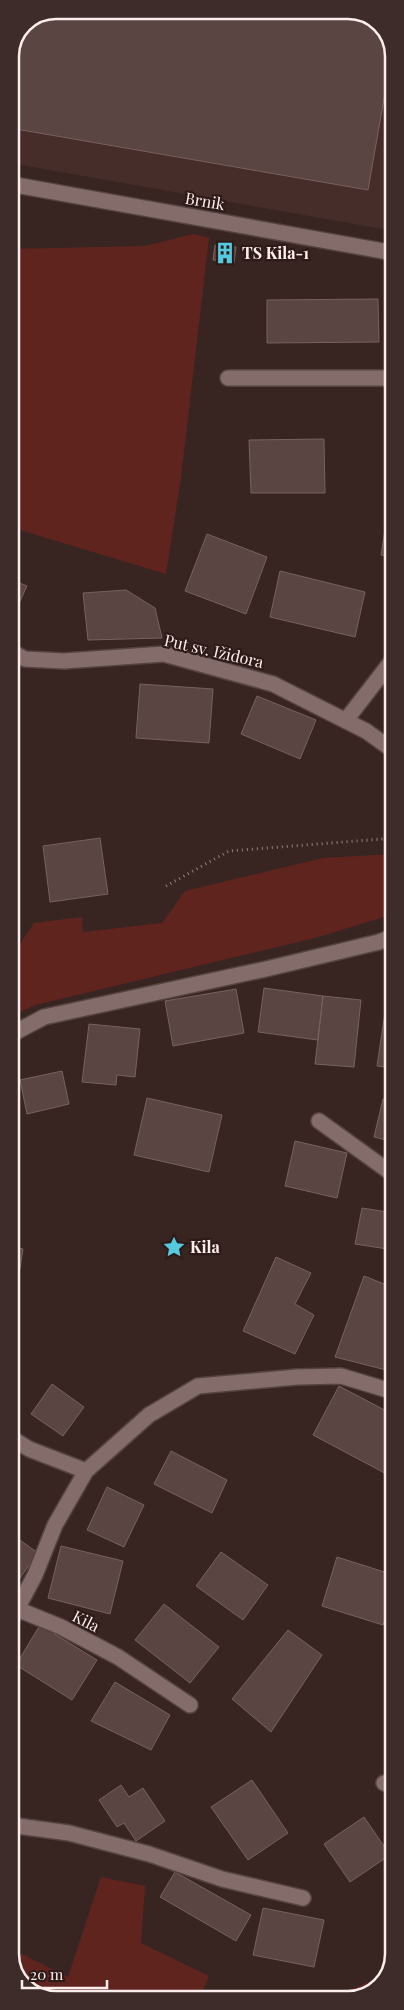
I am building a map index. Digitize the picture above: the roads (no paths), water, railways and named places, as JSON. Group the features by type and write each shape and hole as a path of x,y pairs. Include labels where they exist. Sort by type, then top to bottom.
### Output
{"street":[{"name":"Brnik","path":"19,186 385,251"},
{"path":"228,378 385,378"},
{"name":"Put sv. Ižidora","path":"19,656 25,659 64,661 164,654 273,684 366,730 385,744"},
{"path":"346,720 385,670"},
{"path":"19,1030 44,1017 266,970 385,940"},
{"path":"320,1121 385,1168"},
{"path":"19,1604 35,1575 55,1525 86,1471 149,1415 198,1386 297,1377 341,1376 385,1389"},
{"path":"19,1443 29,1449 86,1471"},
{"name":"Kila","path":"19,1609 61,1627 118,1657 190,1705"},
{"path":"19,1826 69,1833 149,1854 222,1879 303,1898"}],"place":[{"name":"TS Kila-1","path":"225,253"},
{"name":"Kila","path":"174,1247"}]}
